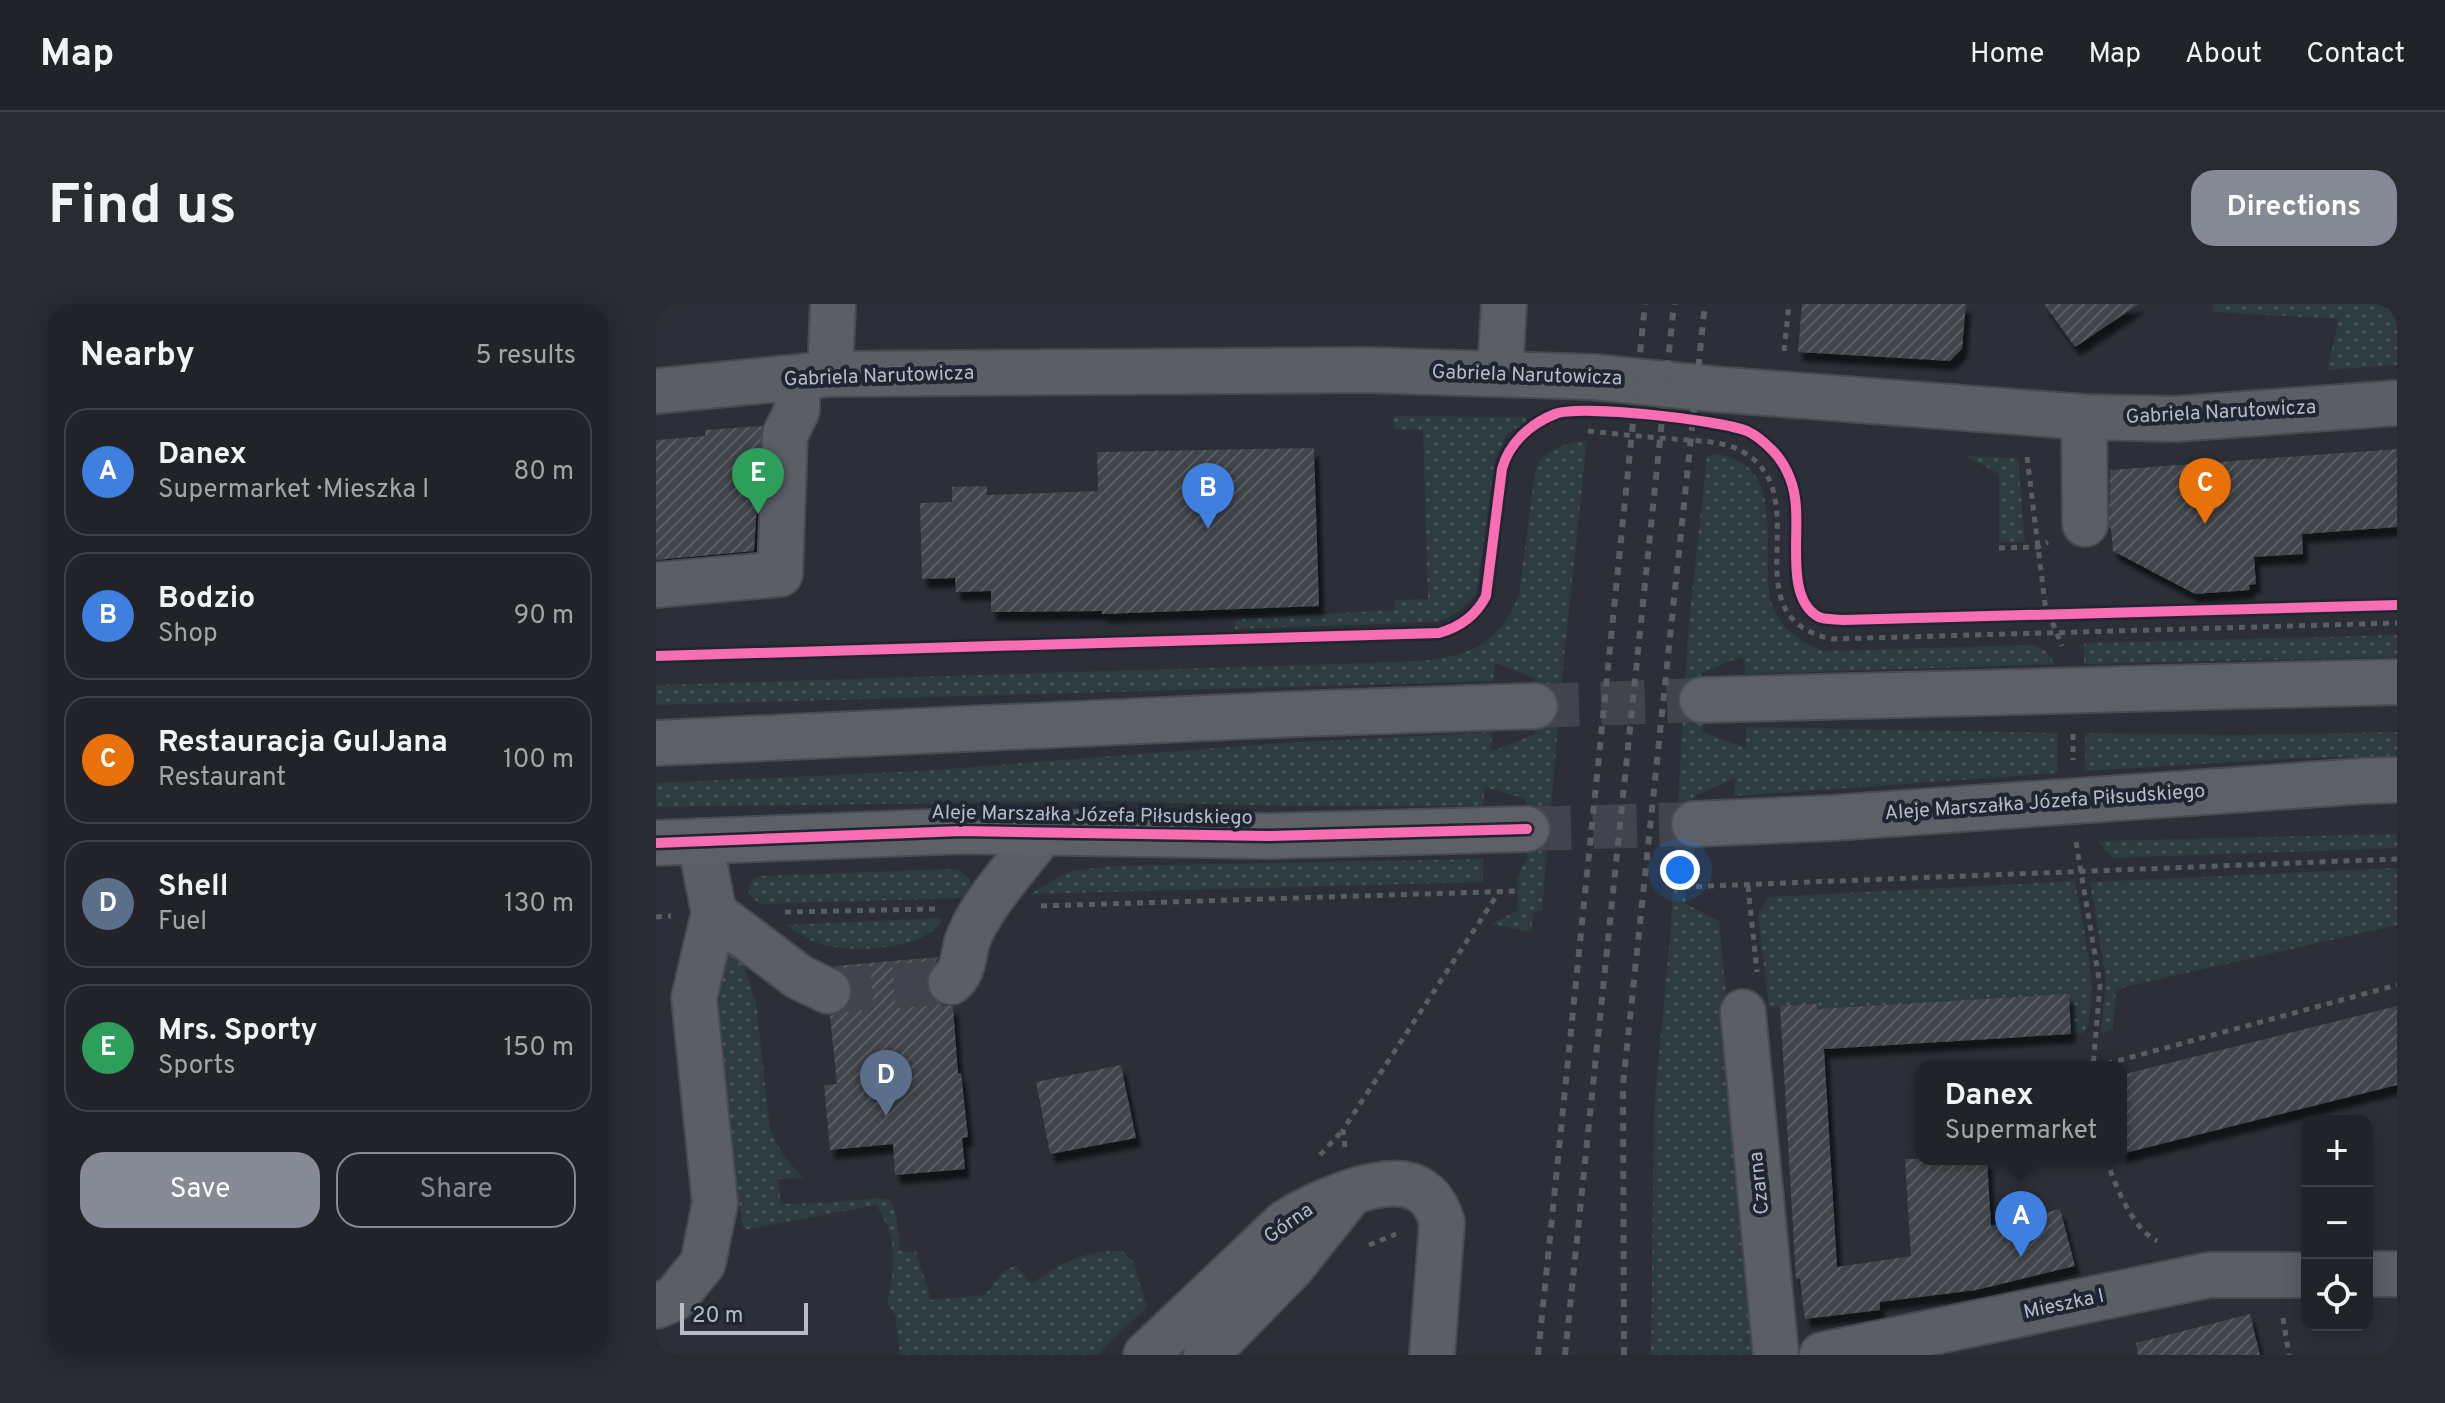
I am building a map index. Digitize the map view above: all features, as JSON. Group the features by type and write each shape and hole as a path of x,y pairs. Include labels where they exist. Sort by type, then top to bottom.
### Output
{"main road":[{"path":"1702,700 2397,682"},
{"path":"656,743 1535,706"},
{"name":"Aleje Marszałka Józefa Piłsudskiego","path":"1694,824 1832,818 2397,780"},
{"name":"Aleje Marszałka Józefa Piłsudskiego","path":"656,843 962,831 1268,836 1527,829"}],"street":[{"path":"656,585 780,574 785,435 814,376 833,304"},
{"path":"1500,373 1504,304"},
{"name":"Gabriela Narutowicza","path":"656,391 814,376 1350,370 1594,377 2084,417 2175,419 2397,403"},
{"path":"2084,417 2085,524"},
{"path":"951,982 957,977 970,934 985,908 1043,832"},
{"path":"656,1306 674,1299 703,1263 715,1203 694,998 714,913 700,841"},
{"path":"714,913 799,977 828,991"},
{"name":"Czarna","path":"1743,1012 1776,1355"},
{"path":"1351,1192 1383,1183 1400,1183 1421,1191 1436,1208 1442,1222 1442,1238 1432,1355"},
{"name":"Górna","path":"1146,1355 1285,1223 1308,1207 1351,1192"},
{"name":"Górna","path":"1206,1355 1291,1268 1351,1192"},
{"path":"2373,1274 2397,1274"},
{"name":"Mieszka I","path":"1838,1354 2209,1275 2301,1275"}],"path":[{"path":"1782,365 1789,304"},
{"path":"1588,431 1723,444 1744,452 1759,464 1771,478 1776,498 1779,591 1784,608 1797,624 1812,635 1832,639 2397,623"},
{"path":"2026,448 2045,604 2056,633"},
{"path":"2033,615 2065,614"},
{"path":"2073,729 2073,761"},
{"path":"2075,836 2100,985 2094,1061"},
{"path":"1684,887 2397,859"},
{"path":"1351,1192 1343,1130 1500,891"},
{"path":"714,913 985,908 1517,891"},
{"path":"2116,1061 2397,985"},
{"path":"2108,1165 2117,1189 2146,1236 2175,1250 2187,1252 2193,1279"},
{"path":"2281,1312 2289,1355"}],"shaded area":[{"path":"2214,304 2397,304 2397,365 2327,370 2339,319 2213,312"},
{"path":"1393,416 1525,417 1527,421 1507,434 1495,459 1476,594 1459,611 1433,622 1235,629 1236,619 1394,610 1395,600 1428,599 1423,430 1395,429"},
{"path":"1587,441 1542,911 1534,911 1531,932 1492,924 1518,910 1517,878 1527,857 1526,799 1485,787 1483,806 1287,806 1103,801 656,807 656,783 919,771 1283,743 1492,732 1491,752 1535,734 1534,678 1495,663 1493,681 656,705 656,685 1400,662 1457,655 1487,641 1510,614 1519,594 1538,464 1556,448"},
{"path":"1717,454 1740,462 1755,475 1767,514 1771,602 1785,627 1807,644 1824,651 2032,645 2046,652 2054,664 1745,674 1745,661 1740,657 1701,673 1703,732 1746,748 1746,727 2058,733 2058,773 1734,796 1735,778 1693,797 1695,854 1684,874 1686,904 1719,921 1760,1355 1651,1355 1654,1108 1670,938 1688,632 1707,456"},
{"path":"1966,456 2018,458 2025,542 1999,542 1999,474"},
{"path":"2397,635 2397,657 2084,664 2084,644 2089,643"},
{"path":"2397,732 2397,756 2281,759 2085,771 2085,733 2242,735"},
{"path":"2397,834 2397,848 2112,858 2098,841"},
{"path":"1483,859 1483,882 1030,894 1070,871 1113,866"},
{"path":"2397,868 2397,925 2116,989 2113,1030 2101,1033 2106,980 2090,882"},
{"path":"959,870 970,879 970,888 962,898 765,904 758,903 749,894 750,882 760,876"},
{"path":"2075,881 2091,978 2089,1016 2084,1033 2071,1034 2069,995 1817,1009 1816,1004 1769,1008 1758,917 1768,897"},
{"path":"942,918 934,929 922,937 867,949 818,943 785,925"},
{"path":"730,943 742,959 756,1002 770,1130 783,1155 803,1178 778,1179 781,1204 879,1198 890,1200 897,1218 900,1251 916,1252 931,1300 985,1295 1003,1272 1016,1265 1031,1284 1073,1259 1122,1251 1133,1262 1147,1307 1097,1355 900,1355 895,1315 887,1302 893,1264 892,1240 876,1205 743,1230 724,1089 719,1015 720,963"}],"building":[{"path":"1802,304 1966,304 1962,349 1950,361 1798,352"},
{"path":"2044,304 2139,304 2075,347"},
{"path":"762,426 754,551 656,560 656,440 705,436 705,430"},
{"path":"1314,448 1319,606 1102,614 1102,611 991,612 991,591 956,592 955,578 922,579 920,503 952,502 952,487 987,486 987,495 1098,491 1097,452"},
{"path":"2397,449 2397,527 2302,534 2303,554 2254,557 2256,584 2249,585 2250,590 2195,594 2113,551 2109,528 2110,470"},
{"path":"938,957 927,975 927,988 934,1000 944,1006 953,1006 958,1073 961,1073 968,1137 962,1138 965,1169 895,1175 893,1144 830,1150 824,1085 837,1084 830,1016 843,1011 851,1001 853,990 848,976 834,966"},
{"path":"2069,994 2071,1034 1824,1049 1837,1267 1911,1256 1905,1159 1915,1159 1915,1165 1987,1165 1991,1226 2060,1209 2075,1266 1976,1290 1880,1302 1880,1310 1805,1319 1800,1279 1796,1279 1780,1006 1817,1004 1817,1009"},
{"path":"2397,1006 2397,1085 2127,1152 2127,1074"},
{"path":"1121,1065 1136,1138 1050,1154 1036,1082"},
{"path":"2250,1314 2260,1355 2138,1355 2136,1343"}],"tunnel":[{"path":"1535,706 1702,700"},
{"path":"1527,829 1694,824"},
{"path":"828,991 951,982"}],"railway":[{"path":"1538,1355 1645,304"},
{"path":"1565,1355 1674,304"},
{"path":"1624,1355 1623,1085 1705,304"}],"cycle path":[{"path":"656,656 1439,633 1467,620 1486,596 1502,469 1510,451 1537,423 1570,411 1620,412 1709,422 1747,431 1763,442 1780,459 1792,485 1801,595 1808,608 1822,618 1843,620 2397,605"},
{"path":"656,843 962,831 1268,836 1527,829"}],"place":[{"name":"Mrs. Sporty","path":"758,514"},
{"name":"Restauracja GulJana","path":"2205,524"},
{"name":"Bodzio","path":"1208,529"},
{"name":"Shell","path":"886,1116"},
{"name":"Danex","path":"2021,1257"}]}
